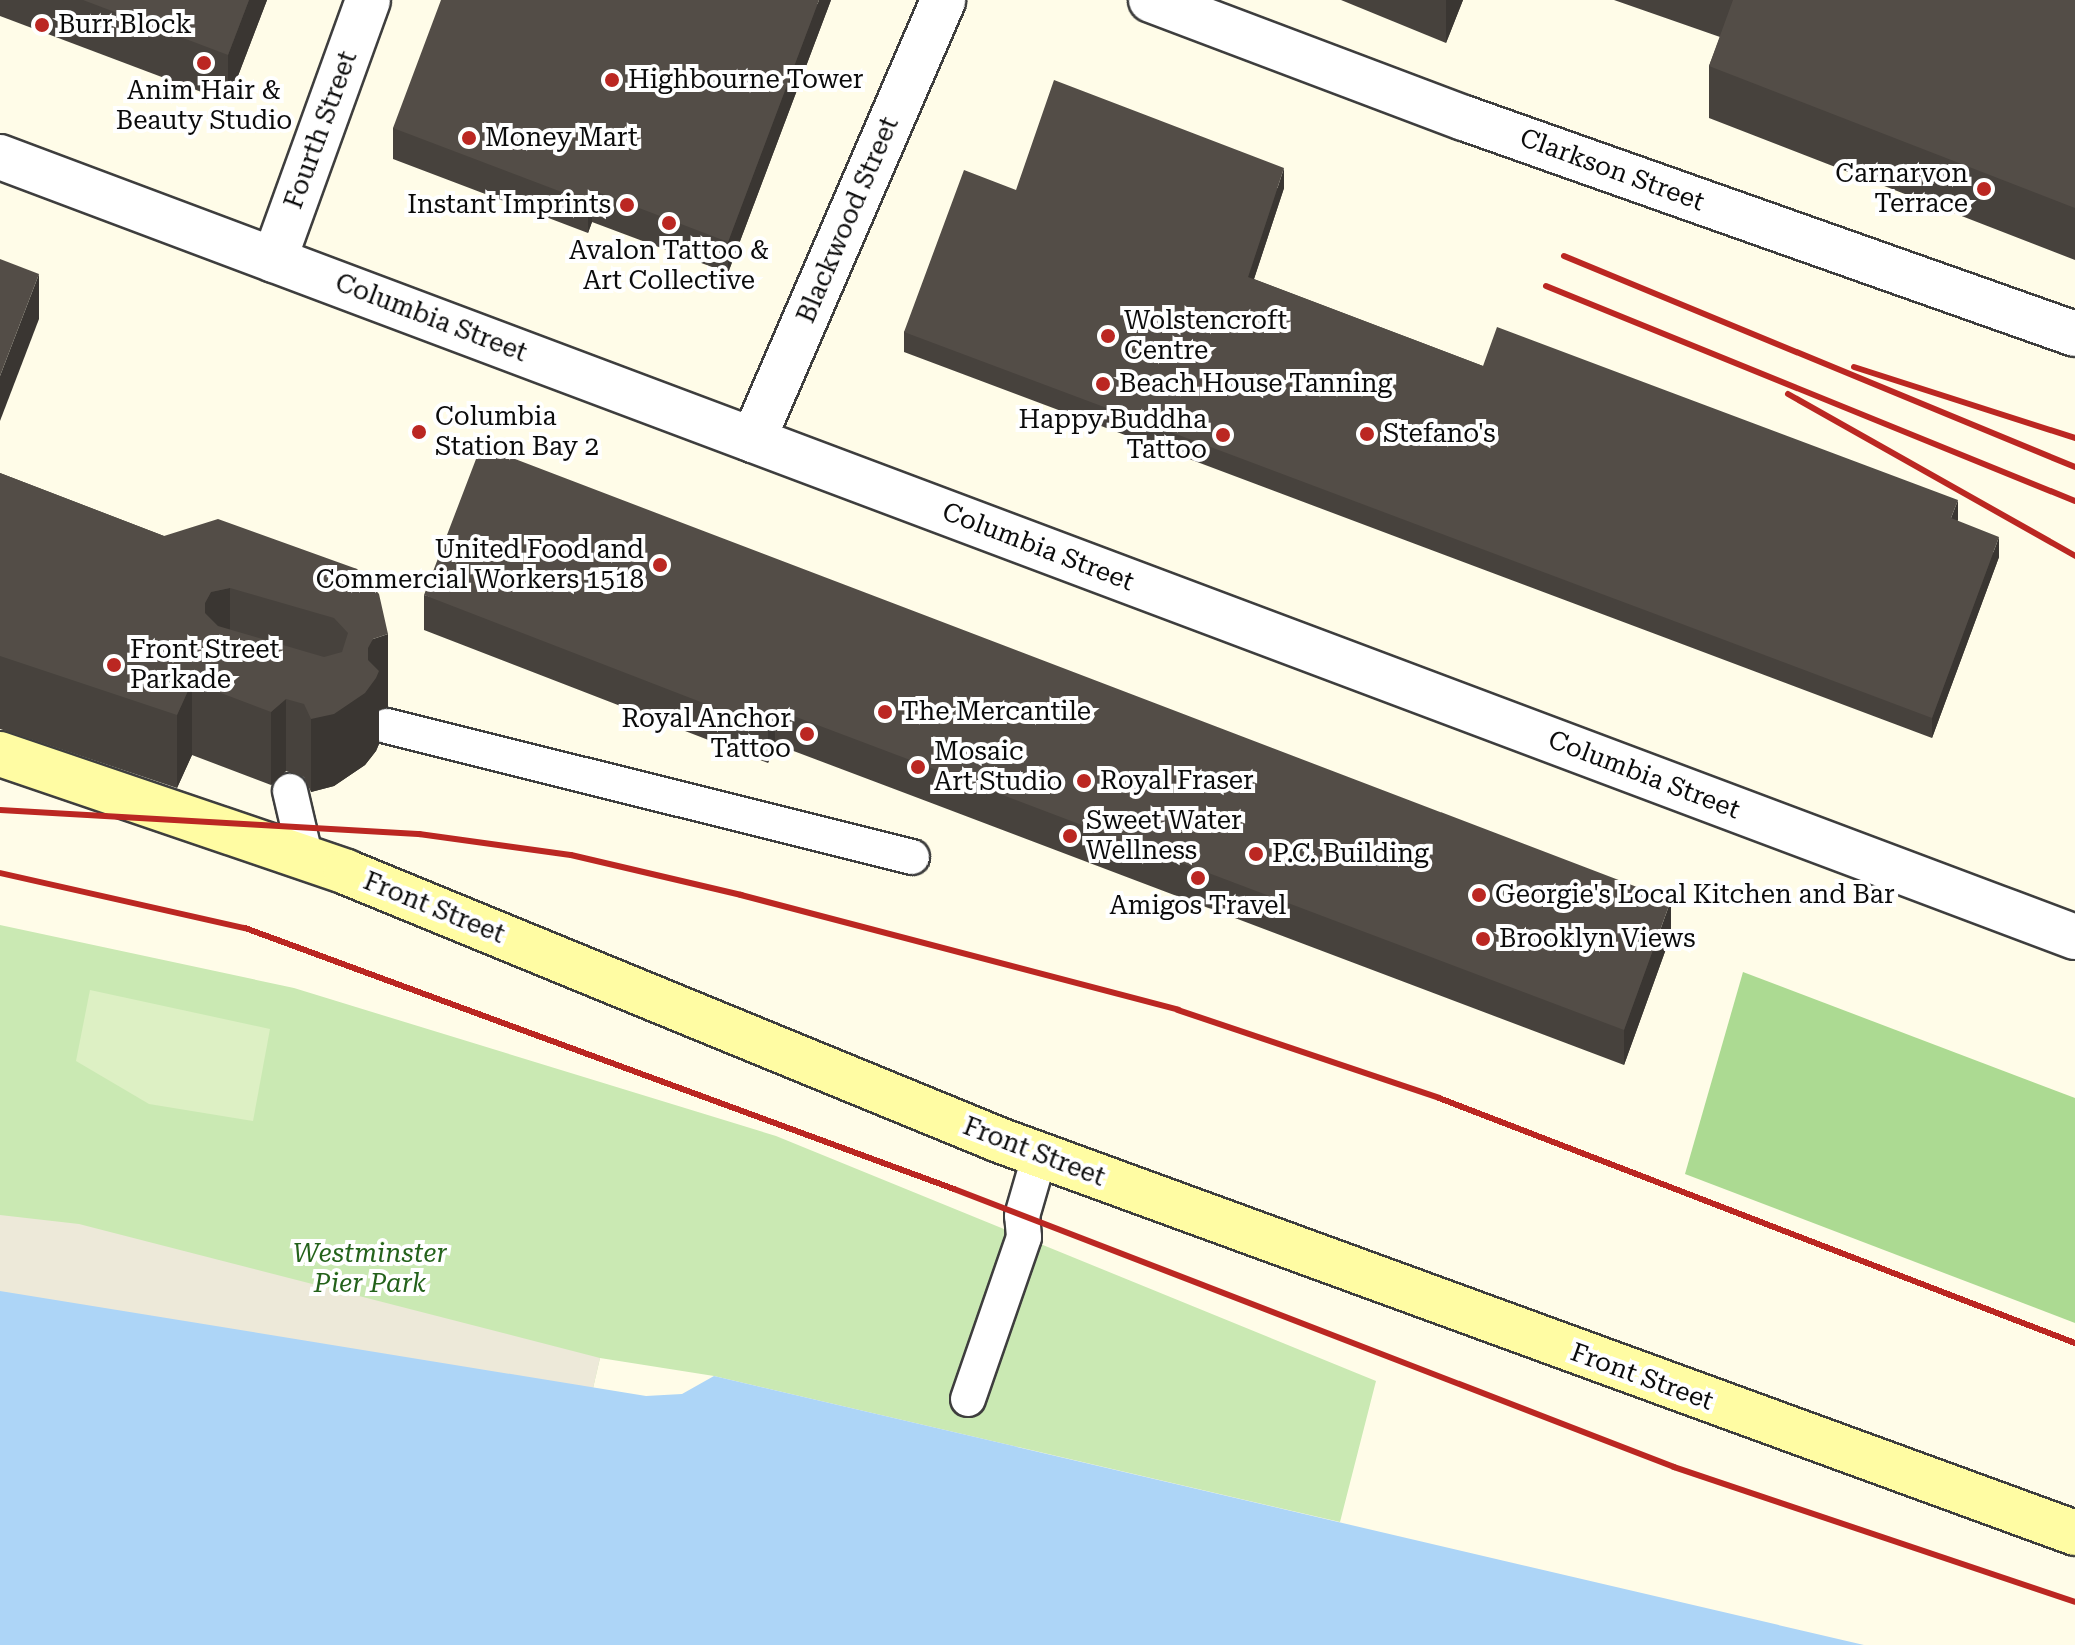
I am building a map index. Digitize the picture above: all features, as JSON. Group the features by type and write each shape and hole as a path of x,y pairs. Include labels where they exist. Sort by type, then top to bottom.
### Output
{"main road":[{"name":"Front Street","path":"0,754 306,859 1040,1154 2075,1533"}],"street":[{"name":"Fourth Street","path":"274,260 368,0"},
{"name":"Blackwood Street","path":"753,440 943,0"},
{"name":"Clarkson Street","path":"1151,0 1479,123 2075,334"},
{"name":"Columbia Street","path":"0,157 2075,937"}],"lane":[{"path":"387,726 729,807 912,857"},
{"path":"290,791 306,859"},
{"path":"968,1399 1024,1237 1022,1216 1040,1154"}],"green space":[{"name":"Westminster Pier Park","path":"0,925 294,988 776,1136 1376,1381 1340,1522 714,1376 600,1358 544,1600 0,1394"},
{"path":"1743,972 2075,1098 2075,1323 1685,1174"},
{"path":"90,990 270,1029 253,1121 149,1104 76,1061"}],"shaded area":[{"path":"0,1215 79,1224 600,1358 544,1600 0,1394"}],"water":[{"path":"0,1291 646,1396 682,1394 714,1376 1864,1645 0,1645"}],"building":[{"path":"83,0 249,0 228,55"},
{"name":"Highbourne Tower","path":"441,0 819,0 728,242 592,190 588,202 393,128"},
{"name":"Carnarvon Terrace","path":"1733,0 2075,0 2075,208 1709,66"},
{"path":"1054,80 1284,168 1248,277 1483,366 1497,327 1958,500 1951,518 1999,537 1932,718 904,332 964,170 1016,190"},
{"path":"0,259 39,274 0,376"},
{"path":"481,446 1671,900 1624,1030 775,709 768,728 424,595"},
{"path":"0,473 164,536 218,519 357,569 379,594 388,634 373,639 368,648 368,660 379,671 365,693 334,714 311,719 304,704 286,699 271,712 192,682 177,715 0,656","holes":["230,588 334,618 348,633 342,652 324,657 218,626 205,613 205,603 211,592"]}],"railway":[{"path":"1564,256 2075,467"},
{"path":"1546,286 2075,501"},
{"path":"1854,367 2075,438"},
{"path":"1788,394 2075,556"},
{"path":"0,810 419,834 571,855 741,895 1178,1010 1439,1098 2075,1343"},
{"path":"0,873 245,928 954,1189 1674,1467 2075,1602"}],"place":[{"name":"Burr Block","path":"42,25"},
{"name":"Anim Hair & Beauty Studio","path":"204,63"},
{"name":"Highbourne Tower","path":"612,80"},
{"name":"Money Mart","path":"469,138"},
{"name":"Carnarvon Terrace","path":"1984,189"},
{"name":"Instant Imprints","path":"627,205"},
{"name":"Avalon Tattoo & Art Collective","path":"669,223"},
{"name":"Wolstencroft Centre","path":"1108,336"},
{"name":"Beach House Tanning","path":"1103,384"},
{"name":"Columbia Station Bay 2","path":"419,432"},
{"name":"Stefano's","path":"1367,434"},
{"name":"Happy Buddha Tattoo","path":"1223,435"},
{"name":"United Food and Commercial Workers 1518","path":"660,565"},
{"name":"Front Street Parkade","path":"114,665"},
{"name":"The Mercantile","path":"885,712"},
{"name":"Royal Anchor Tattoo","path":"807,734"},
{"name":"Mosaic Art Studio","path":"918,767"},
{"name":"Royal Fraser","path":"1084,781"},
{"name":"Sweet Water Wellness","path":"1070,836"},
{"name":"P.C. Building","path":"1256,854"},
{"name":"Amigos Travel","path":"1198,878"},
{"name":"Georgie's Local Kitchen and Bar","path":"1479,895"},
{"name":"Brooklyn Views","path":"1483,939"}]}
